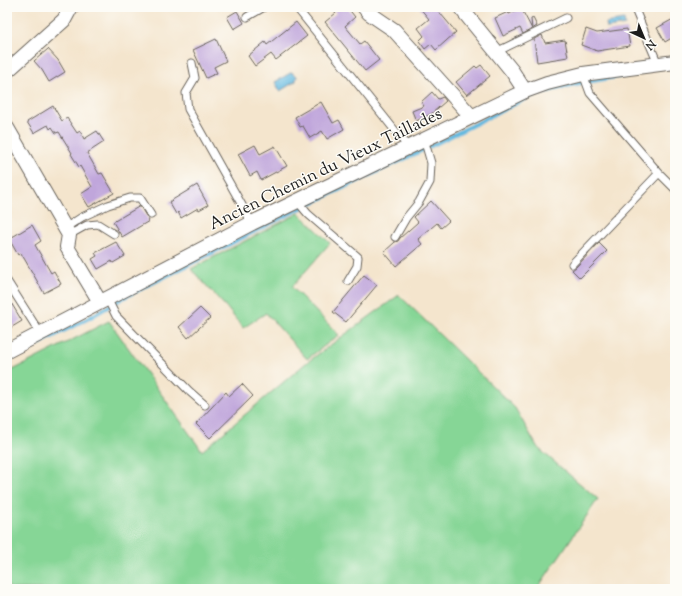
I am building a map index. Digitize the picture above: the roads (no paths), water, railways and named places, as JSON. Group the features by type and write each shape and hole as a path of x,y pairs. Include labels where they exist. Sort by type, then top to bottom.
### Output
{"street":[{"path":"7,71 64,20 71,7"},
{"path":"364,7 369,13 394,30 471,116"},
{"path":"460,7 512,71 524,90"},
{"name":"Ancien Chemin du Vieux Taillades","path":"7,351 252,223 524,90 583,74 675,62"},
{"path":"7,128 67,231 67,247 103,300"}],"lane":[{"path":"247,17 264,7"},
{"path":"296,7 408,147"},
{"path":"634,7 658,64"},
{"path":"496,52 566,18"},
{"path":"192,63 196,78 186,93 188,109 252,223"},
{"path":"583,74 590,93 659,174 675,189"},
{"path":"395,237 406,218 419,202 430,182 431,162 424,139"},
{"path":"572,264 659,174"},
{"path":"67,231 82,217 130,198 140,198 151,215"},
{"path":"297,201 308,214 358,257 357,266 348,281"},
{"path":"67,231 87,225 98,224 114,234"},
{"path":"7,281 40,333"},
{"path":"103,300 116,316 189,391 205,404"}],"water":[{"path":"624,20 625,25 607,28 606,23"},
{"path":"292,72 297,77 296,81 280,91 275,82"}],"waterway":[{"path":"7,360 89,318 121,299 293,212 417,153 533,95 575,84 633,74"}]}
